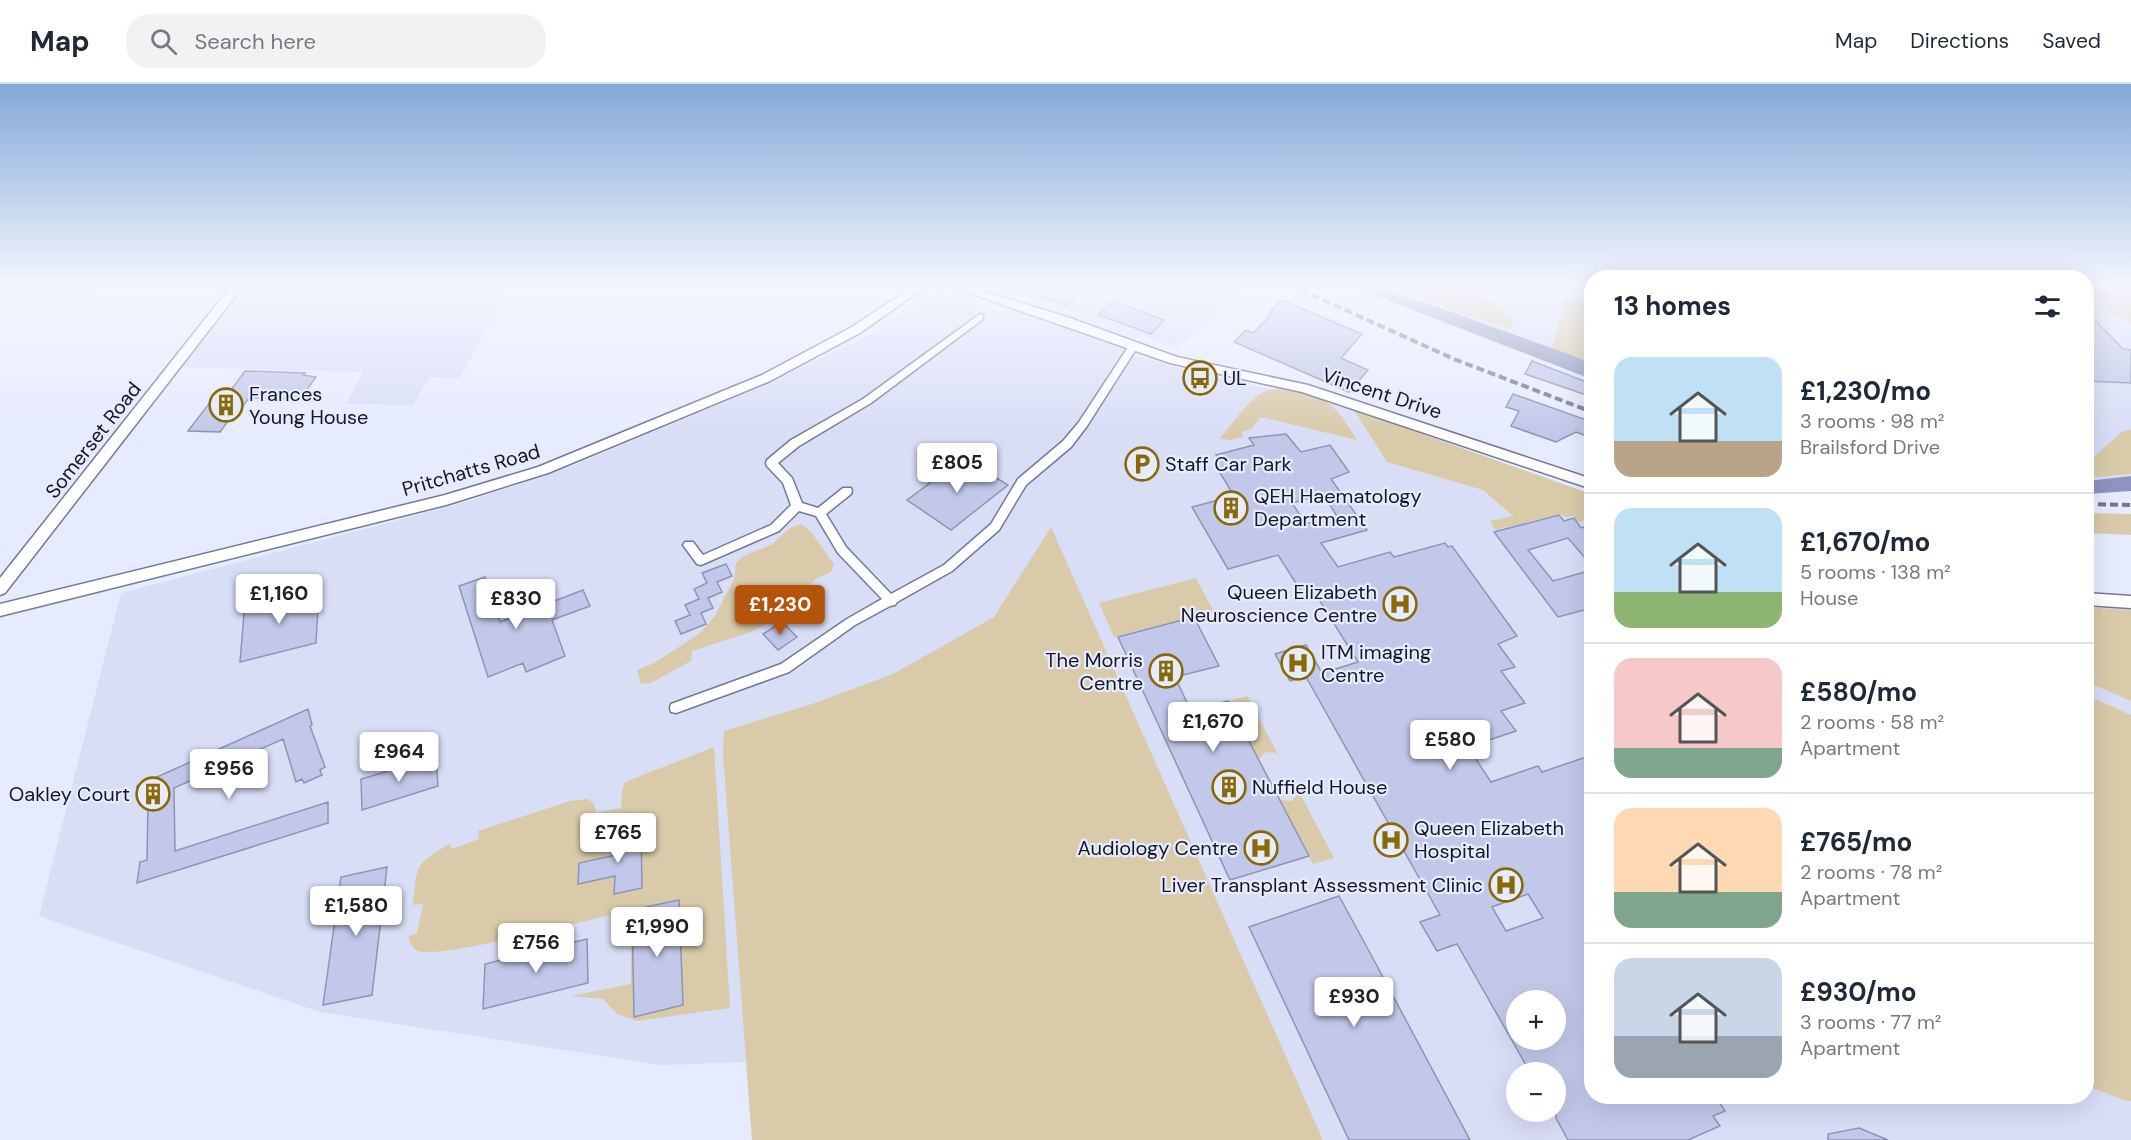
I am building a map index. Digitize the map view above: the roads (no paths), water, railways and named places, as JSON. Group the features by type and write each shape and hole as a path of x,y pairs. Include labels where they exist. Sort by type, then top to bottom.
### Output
{"street":[{"name":"Somerset Road","path":"0,589 199,334"},
{"name":"Pritchatts Road","path":"0,610 446,500 543,470 766,378 848,334"},
{"path":"797,506 788,481 771,463 795,443 867,401 957,334"},
{"name":"Vincent Drive","path":"1101,334 1189,364 1304,388 1584,481"},
{"path":"676,708 785,668 851,622 891,602 948,568 995,527 1022,482 1067,444 1083,424 1133,346"},
{"path":"820,513 847,490"},
{"path":"797,506 820,513"},
{"path":"689,545 701,561 775,528 797,506"},
{"path":"820,513 826,528 843,554 869,577 891,602"},
{"path":"2094,600 2131,602"}],"water":[{"path":"1475,334 1513,334 1574,356 1584,360 1584,376"},
{"path":"2131,476 2131,491 2094,494 2094,480"}],"railway":[{"path":"1399,334 1454,359 1584,409"},
{"path":"2094,504 2131,505"}],"place":[{"name":"UL","path":"1200,378"},
{"name":"Frances Young House","path":"226,405"},
{"name":"Staff Car Park","path":"1142,464"},
{"name":"QEH Haematology Department","path":"1231,508"},
{"name":"Queen Elizabeth Neuroscience Centre","path":"1400,604"},
{"name":"ITM imaging Centre","path":"1298,663"},
{"name":"The Morris Centre","path":"1166,671"},
{"name":"Nuffield House","path":"1229,787"},
{"name":"Oakley Court","path":"153,794"},
{"name":"Queen Elizabeth Hospital","path":"1391,840"},
{"name":"Audiology Centre","path":"1261,848"},
{"name":"Liver Transplant Assessment Clinic","path":"1506,885"}]}
